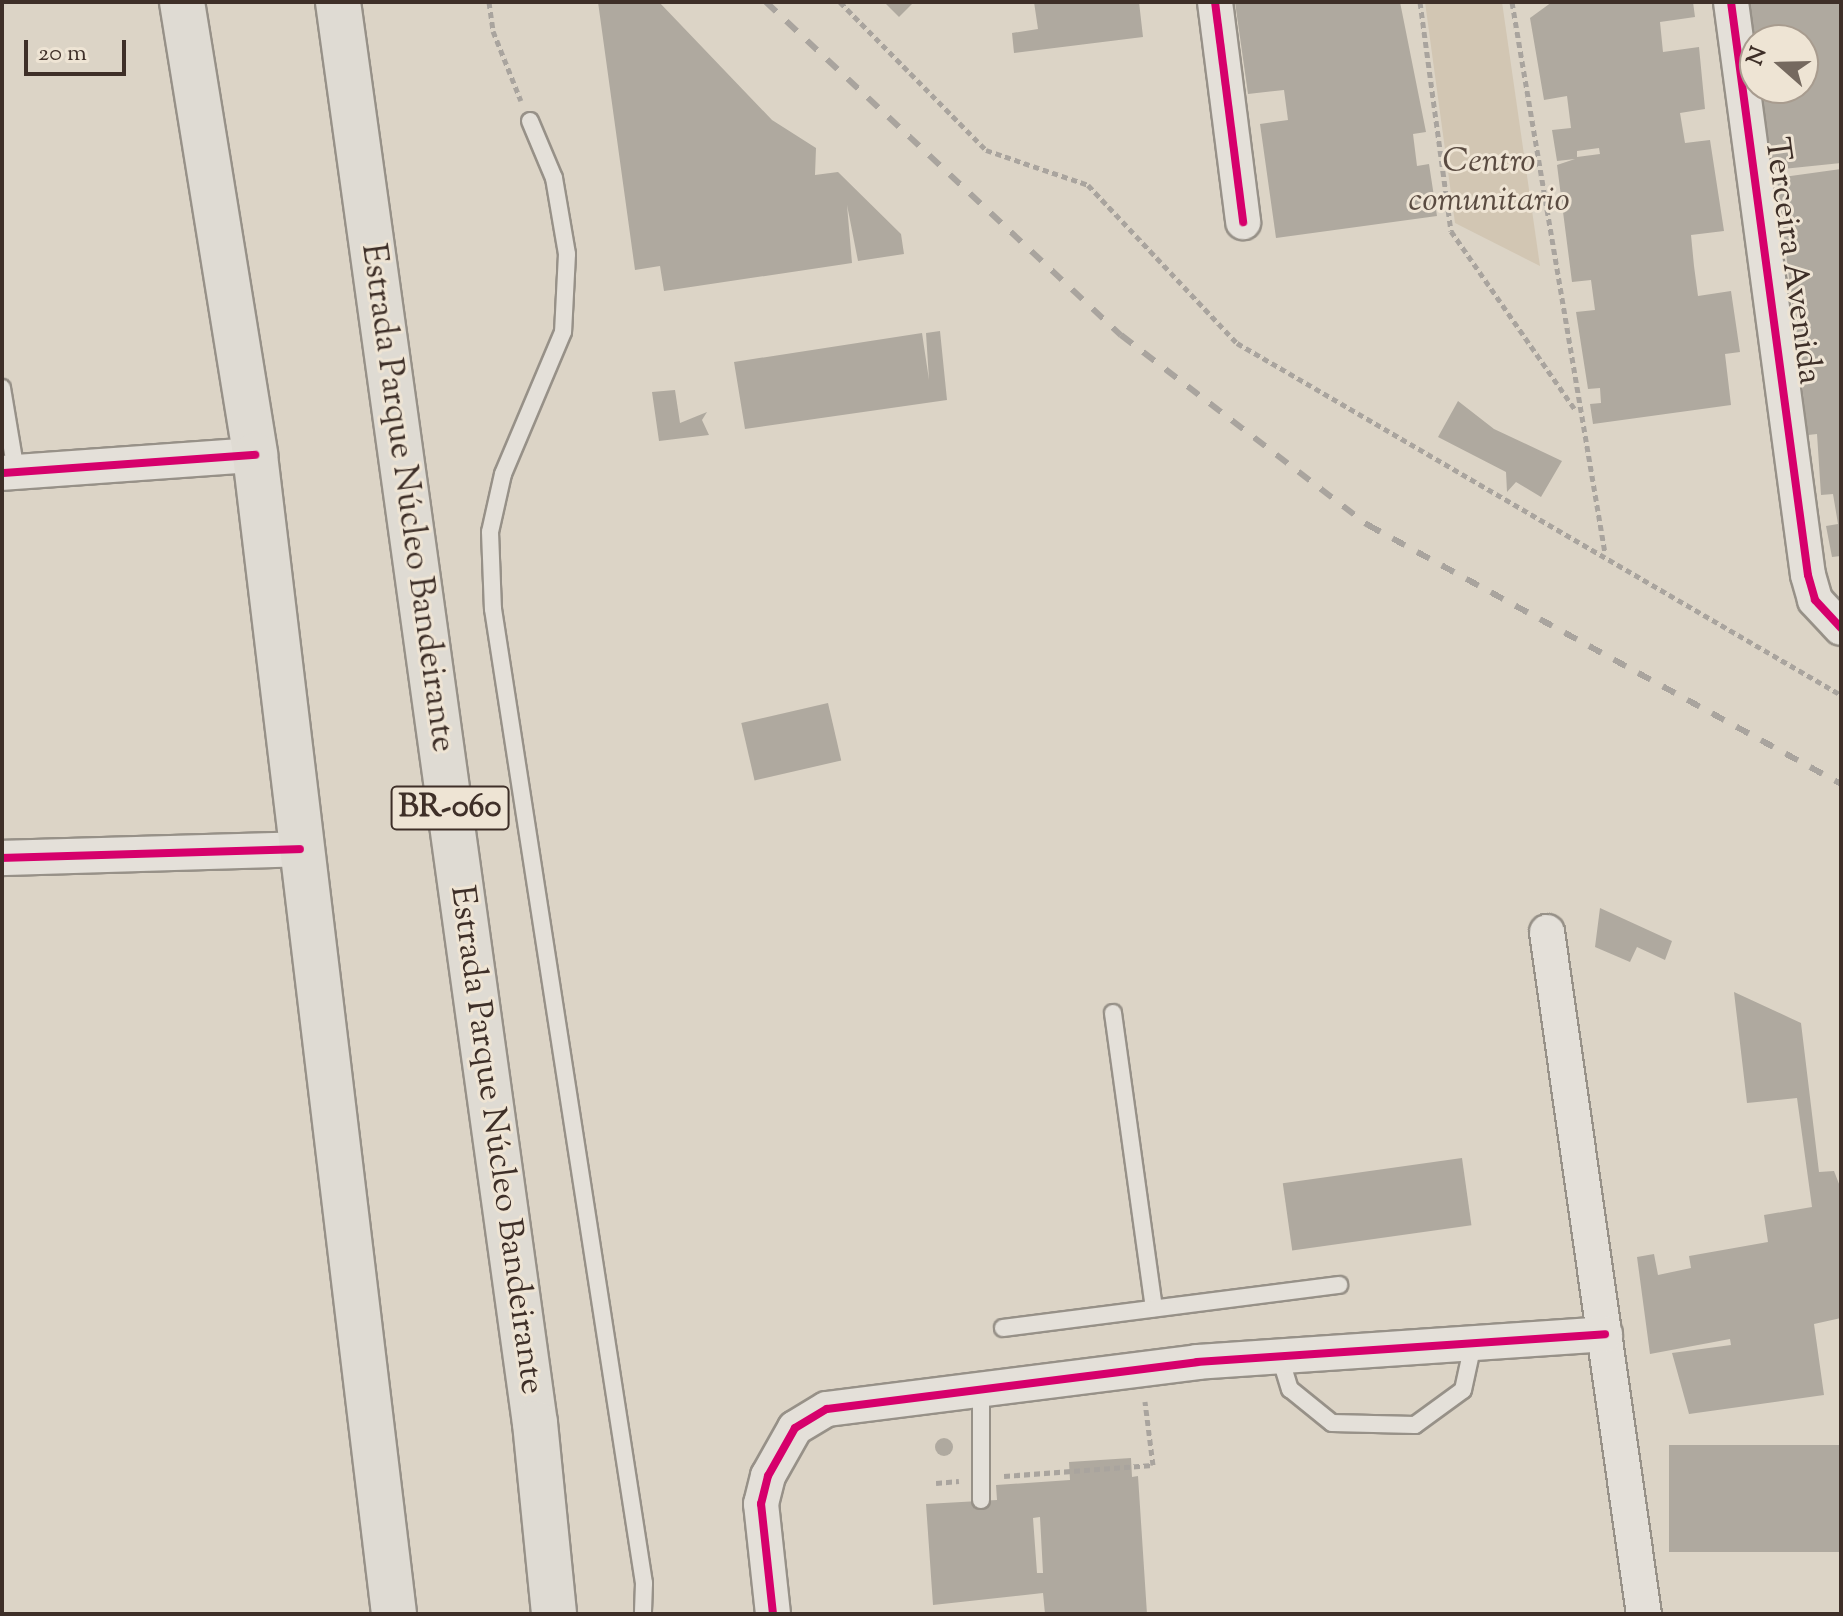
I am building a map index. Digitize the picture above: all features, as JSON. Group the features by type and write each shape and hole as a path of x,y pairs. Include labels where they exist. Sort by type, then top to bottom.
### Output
{"highway":[{"path":"182,2 255,455 394,1614"},
{"name":"Estrada Parque Núcleo Bandeirante","path":"338,2 535,1423 554,1614"}],"street":[{"path":"1215,2 1243,222"},
{"name":"Terceira Avenida","path":"1731,2 1808,575 1815,600 1841,628"},
{"path":"9,472 255,455"},
{"path":"2,858 300,849"},
{"path":"1547,932 1644,1614"},
{"path":"773,1614 761,1504 776,1457 795,1428 827,1409 981,1385 1280,1357 1605,1334"}],"lane":[{"path":"530,121 554,178 567,254 563,332 503,474 490,532 493,609 643,1614"},
{"path":"2,388 9,472"},
{"path":"1113,1013 1154,1308"},
{"path":"1003,1328 1339,1285"},
{"path":"1280,1357 1290,1389 1332,1423 1415,1425 1463,1390 1473,1344"},
{"path":"981,1385 981,1500"}],"path":[{"path":"489,2 493,31 530,121"},
{"path":"840,2 986,150 1088,185 1237,343 1605,553 1841,695"},
{"path":"1420,2 1451,231 1575,410"},
{"path":"1512,2 1575,410 1605,553"},
{"path":"936,1483 1153,1465 1145,1402"}],"green space":[{"name":"Centro comunitario","path":"1425,2 1502,2 1540,266 1455,223"}],"building":[{"path":"598,2 659,2 772,120 816,148 815,175 838,172 901,234 904,254 858,261 847,205 852,263 664,291 660,266 635,270"},
{"path":"884,2 914,2 899,17"},
{"path":"1034,2 1139,2 1143,37 1014,53 1012,33 1038,29"},
{"path":"1235,2 1400,2 1426,132 1413,134 1417,166 1429,164 1437,216 1276,238 1260,124 1288,120 1284,90 1248,94"},
{"path":"1552,2 1693,2 1695,17 1660,22 1663,52 1699,47 1705,109 1680,113 1685,143 1710,140 1724,231 1691,235 1698,296 1731,291 1740,352 1725,354 1731,405 1593,424 1590,404 1601,403 1600,388 1588,389 1576,312 1595,310 1591,280 1572,282 1557,165 1575,159 1557,161 1552,130 1571,128 1567,96 1544,100 1530,18","holes":["1599,148 1600,154 1577,157 1577,151"]},
{"path":"1748,2 1841,2 1841,163 1774,170 1763,104 1819,104 1819,24 1751,24"},
{"path":"1841,169 1841,556 1832,557 1826,526 1838,524 1833,494 1821,495 1817,434 1808,435 1777,178"},
{"path":"940,331 947,400 745,429 734,362 922,333 929,380 926,333"},
{"path":"675,390 680,423 707,412 702,420 709,435 659,441 652,392"},
{"path":"1458,401 1494,429 1562,461 1541,497 1516,482 1507,492 1506,472 1438,437"},
{"path":"828,703 841,760 755,781 741,723"},
{"path":"1600,908 1672,941 1665,960 1637,947 1630,962 1595,947"},
{"path":"1734,992 1801,1023 1819,1172 1834,1171 1841,1189 1841,1318 1814,1324 1824,1395 1689,1414 1672,1353 1731,1345 1730,1339 1650,1354 1637,1257 1654,1254 1658,1275 1691,1268 1689,1256 1768,1242 1764,1215 1812,1207 1797,1098 1747,1103"},
{"path":"1462,1158 1471,1225 1292,1251 1283,1183"},
{"path":"944,1438 953,1447 944,1456 935,1447"},
{"path":"1669,1445 1841,1445 1841,1552 1669,1552"},
{"path":"1131,1458 1132,1477 1138,1476 1147,1614 1045,1614 1043,1593 933,1605 926,1504 997,1500 996,1485 1070,1480 1069,1462","holes":["1040,1517 1043,1573 1037,1573 1033,1518"]}],"railway":[{"path":"766,2 1121,335 1368,525 1841,784"}],"cycle path":[{"path":"1215,2 1243,222"},
{"path":"1731,2 1808,575 1815,600 1841,628"},
{"path":"2,473 255,455"},
{"path":"2,858 300,849"},
{"path":"773,1614 761,1504 768,1476 795,1428 827,1409 1197,1362 1605,1334"}]}
